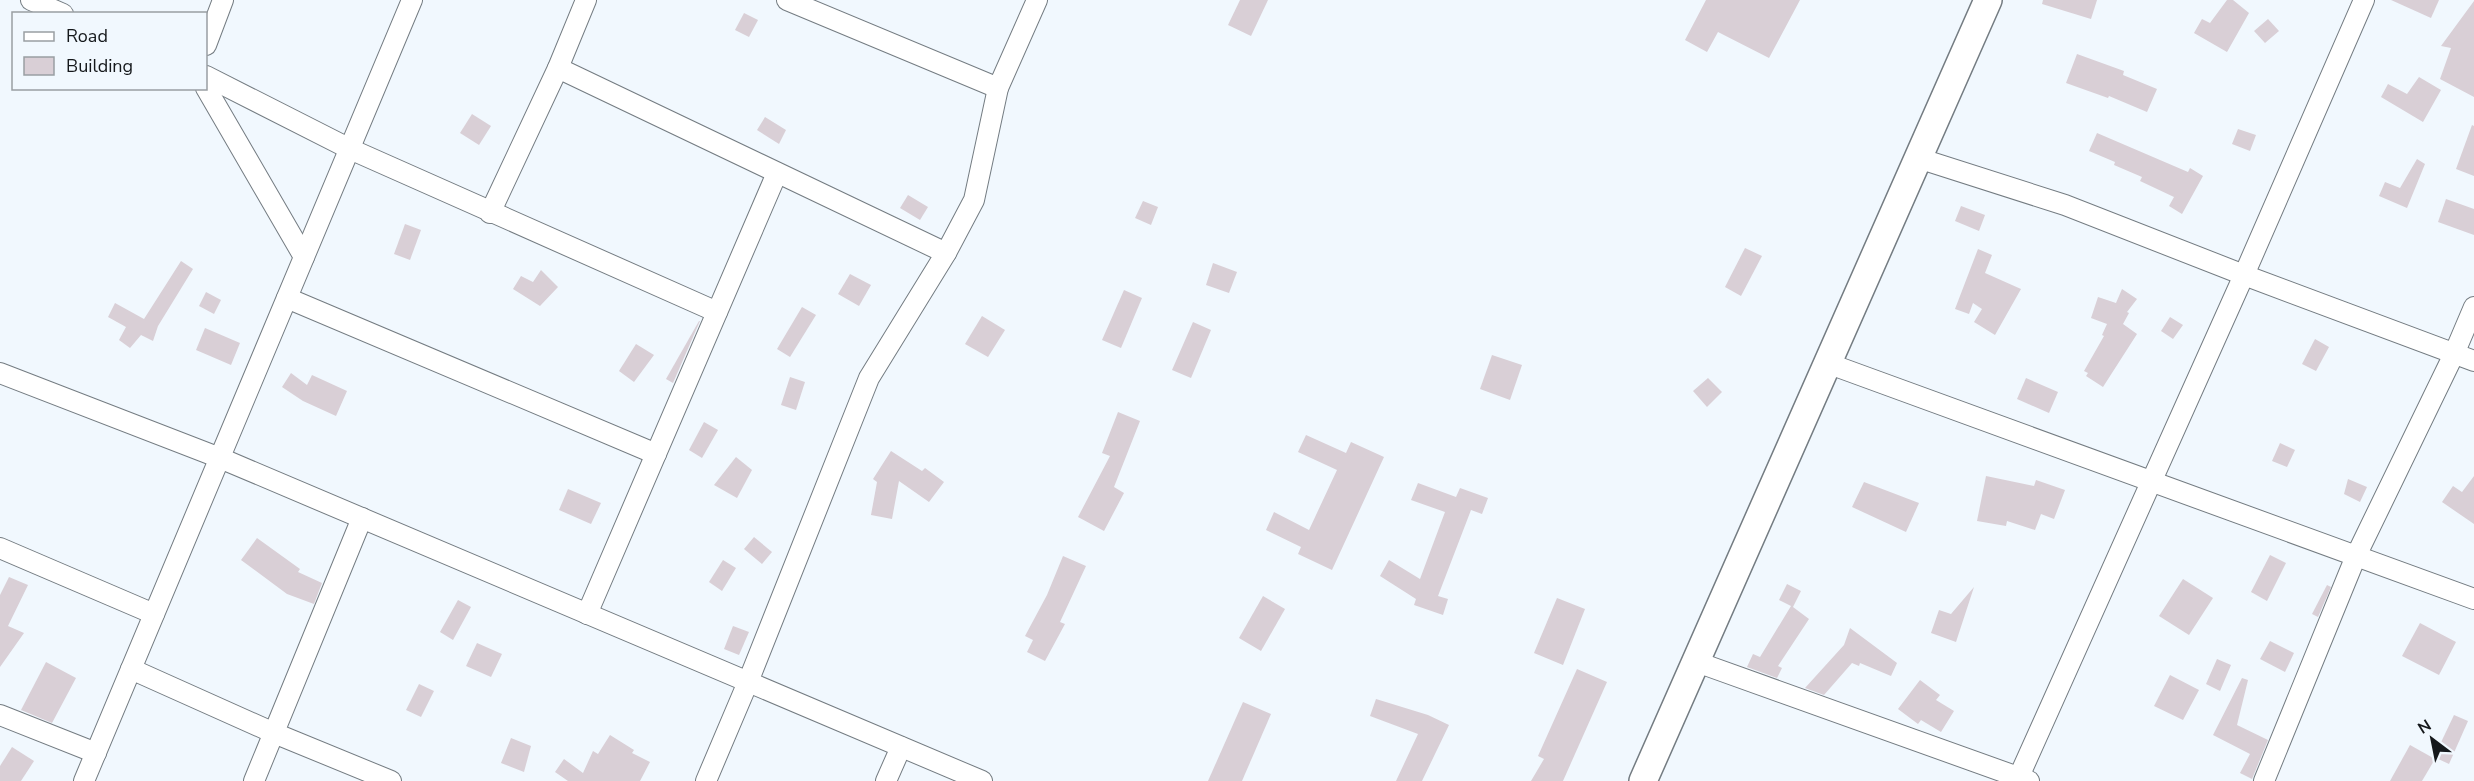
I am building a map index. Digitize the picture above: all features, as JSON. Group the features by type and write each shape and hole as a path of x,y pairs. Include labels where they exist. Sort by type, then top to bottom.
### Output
{"main road":[{"path":"1643,781 1694,661 1988,0"}],"street":[{"path":"31,0 58,12"},
{"path":"207,42 223,0"},
{"path":"84,781 412,0"},
{"path":"490,213 558,68 586,0"},
{"path":"787,0 998,88"},
{"path":"706,781 748,682 868,378 946,253 974,200 998,88 1036,0"},
{"path":"1694,661 2022,780 2151,481 2364,0"},
{"path":"558,68 946,253"},
{"path":"207,77 350,149 717,312"},
{"path":"207,90 304,257"},
{"path":"1918,158 2065,204 2244,275 2474,361"},
{"path":"587,614 777,173"},
{"path":"287,298 656,454"},
{"path":"2264,781 2356,556 2454,354 2474,307"},
{"path":"1827,363 2474,599"},
{"path":"0,373 219,458 982,781"},
{"path":"254,781 362,518"},
{"path":"0,548 154,614"},
{"path":"131,669 274,733 391,781"},
{"path":"0,715 96,753"},
{"path":"886,781 901,747"}],"building":[{"path":"1240,0 1268,0 1251,36 1228,25"},
{"path":"1706,0 1800,0 1769,58 1718,32 1707,52 1685,40"},
{"path":"2043,0 2097,0 2091,19 2042,4"},
{"path":"2227,0 2233,0 2249,13 2227,52 2194,33 2202,19 2210,23"},
{"path":"2391,0 2439,0 2431,18"},
{"path":"2474,1 2474,97 2440,79 2451,48 2441,46"},
{"path":"744,13 758,20 749,37 735,30"},
{"path":"2268,19 2279,31 2265,43 2254,31"},
{"path":"2077,54 2124,71 2123,75 2157,89 2147,112 2109,96 2108,98 2066,83"},
{"path":"2419,77 2441,90 2423,122 2381,97 2388,84 2407,94"},
{"path":"472,114 491,126 479,145 460,133"},
{"path":"765,117 786,130 779,144 757,130"},
{"path":"2472,125 2474,126 2474,176 2456,169"},
{"path":"2238,129 2256,135 2250,151 2232,144"},
{"path":"2097,133 2188,172 2190,168 2203,176 2182,214 2169,206 2174,197 2140,181 2142,177 2114,165 2115,162 2089,151"},
{"path":"2417,159 2425,164 2407,208 2379,196 2385,182 2400,188"},
{"path":"908,195 928,207 920,220 900,208"},
{"path":"2446,199 2474,209 2474,235 2438,222"},
{"path":"1143,201 1158,207 1151,225 1135,218"},
{"path":"1961,206 1985,215 1979,231 1955,221"},
{"path":"405,224 421,230 410,260 394,254"},
{"path":"1745,248 1762,256 1741,296 1725,287"},
{"path":"1978,249 1992,255 1985,273 2021,289 1995,335 1974,322 1982,309 1973,303 1969,314 1955,309"},
{"path":"181,261 193,269 158,326 153,341 141,335 130,348 119,340 126,327 108,317 115,303 144,319"},
{"path":"1213,263 1237,272 1229,293 1206,285"},
{"path":"541,270 558,287 540,306 513,289 521,276 533,282"},
{"path":"850,274 871,285 859,306 838,294"},
{"path":"2122,289 2137,299 2127,312 2129,313 2123,324 2137,334 2103,387 2086,376 2088,373 2084,371 2104,336 2102,335 2107,324 2091,318 2098,297 2116,303"},
{"path":"1124,290 1142,298 1121,348 1102,340"},
{"path":"206,292 221,300 214,314 199,306"},
{"path":"802,307 816,315 790,357 777,349"},
{"path":"982,316 1005,330 988,357 965,344"},
{"path":"2170,317 2183,325 2173,339 2161,331"},
{"path":"700,321 673,383 666,379"},
{"path":"1193,322 1211,330 1191,378 1172,370"},
{"path":"205,328 240,343 231,365 196,350"},
{"path":"2315,339 2329,347 2316,371 2302,364"},
{"path":"636,344 654,355 634,382 619,371"},
{"path":"1492,355 1522,365 1510,400 1480,389"},
{"path":"291,373 307,385 312,375 347,391 336,416 303,401 282,387"},
{"path":"790,377 805,382 796,410 781,405"},
{"path":"1708,378 1722,392 1707,407 1693,391"},
{"path":"2026,378 2058,392 2049,413 2017,399"},
{"path":"1118,412 1140,421 1114,487 1124,493 1104,531 1078,517 1110,456 1102,453"},
{"path":"704,422 718,430 702,458 689,450"},
{"path":"1306,435 1346,453 1351,442 1384,457 1332,570 1298,554 1301,547 1266,530 1274,512 1309,530 1337,470 1298,452"},
{"path":"2280,443 2295,450 2287,467 2272,461"},
{"path":"891,451 922,471 925,468 944,482 929,502 899,481 892,519 871,515 877,482 873,479"},
{"path":"736,457 752,470 737,498 714,485"},
{"path":"1986,476 2034,486 2036,480 2065,490 2054,519 2041,514 2035,530 2007,521 2006,526 1977,521"},
{"path":"2474,476 2474,524 2442,502 2453,486 2462,492"},
{"path":"2348,479 2367,487 2360,502 2344,494"},
{"path":"1864,482 1919,503 1906,532 1852,507"},
{"path":"1418,483 1456,497 1460,488 1488,498 1482,514 1471,510 1438,596 1448,599 1443,615 1414,605 1416,599 1380,576 1389,560 1420,579 1445,512 1411,500"},
{"path":"568,489 601,503 591,524 559,510"},
{"path":"754,537 772,552 762,564 744,549"},
{"path":"257,538 300,569 298,572 322,583 314,604 287,594 241,560"},
{"path":"2270,555 2286,563 2267,601 2251,592"},
{"path":"1063,556 1086,566 1060,622 1065,624 1045,661 1027,652 1033,640 1025,636 1047,595"},
{"path":"723,560 736,568 722,591 709,582"},
{"path":"9,577 28,585 8,626 24,633 0,667 0,595"},
{"path":"2183,579 2213,598 2189,635 2159,616"},
{"path":"1787,584 1801,591 1793,607 1809,619 1778,666 1782,668 1777,678 1747,667 1753,654 1760,657 1791,606 1779,600"},
{"path":"2327,585 2331,587 2318,617 2312,614"},
{"path":"1974,587 1956,642 1931,633 1939,610 1951,614"},
{"path":"1263,596 1285,609 1261,651 1239,638"},
{"path":"1557,598 1585,609 1563,665 1534,653"},
{"path":"458,600 471,607 453,640 440,632"},
{"path":"2420,623 2456,642 2439,675 2402,656"},
{"path":"733,626 749,632 739,655 724,649"},
{"path":"1850,628 1897,663 1891,676 1860,663 1859,666 1852,663 1824,695 1805,688 1844,645"},
{"path":"2270,641 2294,653 2285,672 2260,659"},
{"path":"477,643 502,654 491,677 466,666"},
{"path":"2217,659 2231,665 2220,691 2206,684"},
{"path":"46,662 76,678 52,723 21,710"},
{"path":"1577,669 1607,682 1563,781 1531,781 1544,759 1538,756"},
{"path":"2170,675 2199,690 2183,720 2154,706"},
{"path":"2242,678 2248,680 2237,725 2268,740 2252,779 2240,773 2250,754 2213,735"},
{"path":"1920,680 1940,695 1936,700 1954,711 1941,732 1921,720 1918,724 1898,709"},
{"path":"419,684 434,691 421,717 406,710"},
{"path":"1376,699 1428,715 1449,725 1422,781 1396,781 1418,734 1370,716"},
{"path":"1243,702 1271,714 1242,781 1208,781"},
{"path":"2454,715 2468,721 2449,764 2434,757"},
{"path":"610,735 634,750 632,753 650,762 640,781 568,781 555,772 564,759 583,773 593,751 598,754"},
{"path":"511,738 531,746 524,772 501,763"},
{"path":"2410,745 2435,759 2422,781 2390,781"},
{"path":"12,747 34,761 21,781 0,781 0,766"}]}
